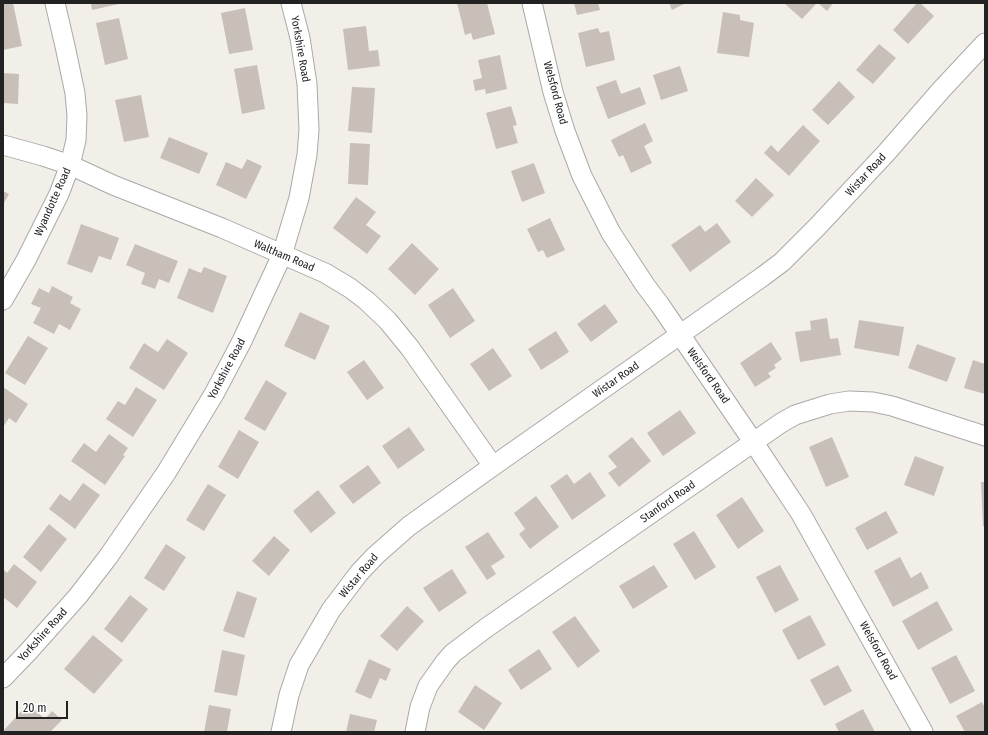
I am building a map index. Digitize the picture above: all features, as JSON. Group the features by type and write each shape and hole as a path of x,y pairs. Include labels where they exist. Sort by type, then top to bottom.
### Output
{"street":[{"name":"Wyandotte Road","path":"3,300 26,260 59,194 70,165 76,140 77,116 74,93 55,3"},
{"name":"Yorkshire Road","path":"3,678 78,596 108,557 166,473 214,394 242,341 282,255 299,198 307,155 309,130 307,84 300,38 291,3"},
{"name":"Welsford Road","path":"532,3 553,92 565,131 582,176 611,233 801,514 923,732"},
{"name":"Wistar Road","path":"281,732 289,695 299,664 331,610 359,573 375,556 409,526 782,262 887,152 985,43"},
{"name":"Waltham Road","path":"3,145 70,165 121,188 222,228 325,273 350,288 378,311 410,348 493,466"},
{"name":"Stanford Road","path":"415,732 420,707 428,686 444,662 453,653 486,628 781,423 796,415 830,404 849,401 873,402 892,406 985,436"}],"building":[{"path":"13,3 22,46 3,50 3,4"},
{"path":"91,3 119,3 119,4 92,10"},
{"path":"457,3 487,3 495,34 473,40 471,33 465,35"},
{"path":"574,3 598,3 600,10 577,15"},
{"path":"669,3 686,3 672,10"},
{"path":"817,3 802,19 785,4"},
{"path":"818,3 833,3 827,11"},
{"path":"917,3 920,3 934,16 908,44 893,30"},
{"path":"245,8 253,50 229,54 221,13"},
{"path":"723,12 740,15 740,20 754,23 749,57 717,53"},
{"path":"119,18 128,59 105,65 96,23"},
{"path":"366,26 369,51 378,50 380,66 348,70 343,29"},
{"path":"598,28 600,33 609,31 615,60 586,67 578,33"},
{"path":"879,44 896,58 873,84 856,70"},
{"path":"500,55 507,89 486,94 485,89 475,91 473,80 482,78 478,60"},
{"path":"257,65 265,109 242,114 234,69"},
{"path":"680,66 688,91 661,100 653,75"},
{"path":"3,73 19,74 18,104 3,103"},
{"path":"616,80 621,94 640,87 646,104 608,119 596,87"},
{"path":"839,81 855,97 828,125 812,110"},
{"path":"352,87 375,88 372,133 348,131"},
{"path":"141,95 149,137 124,142 115,100"},
{"path":"511,106 517,125 513,126 518,143 496,149 486,113"},
{"path":"645,123 653,141 644,146 652,163 631,173 623,155 619,157 611,140"},
{"path":"803,125 820,141 789,176 764,153 771,145 778,152"},
{"path":"169,137 208,153 199,174 160,158"},
{"path":"350,143 370,144 368,185 348,184"},
{"path":"247,159 262,166 246,199 216,185 226,162 242,169"},
{"path":"534,163 545,193 522,202 511,171"},
{"path":"756,178 774,195 752,217 735,201"},
{"path":"3,191 9,194 3,205"},
{"path":"356,197 376,212 366,225 381,236 367,254 333,228"},
{"path":"550,218 565,250 547,258 543,250 538,252 527,229"},
{"path":"717,223 731,242 690,272 671,245 700,225 705,232"},
{"path":"81,224 119,238 111,260 99,256 92,273 67,264"},
{"path":"412,243 439,269 415,295 388,269"},
{"path":"135,244 178,261 169,283 159,279 155,289 141,284 145,273 126,265"},
{"path":"204,267 227,276 213,313 177,298 189,268 201,273"},
{"path":"52,286 73,297 70,303 81,309 70,330 59,324 54,334 33,323 41,308 31,304 39,288 49,293"},
{"path":"453,288 475,321 450,338 428,305"},
{"path":"605,304 618,322 591,342 577,324"},
{"path":"300,312 330,326 315,360 284,346"},
{"path":"827,318 830,339 838,338 841,355 800,362 795,332 811,330 810,321"},
{"path":"859,320 904,327 899,356 854,348"},
{"path":"556,331 569,352 541,370 528,349"},
{"path":"28,336 48,348 25,385 5,373"},
{"path":"167,339 188,353 164,390 129,368 144,343 158,352"},
{"path":"771,342 782,359 774,365 776,368 768,373 771,377 755,387 740,363"},
{"path":"917,344 956,358 947,382 908,368"},
{"path":"493,348 512,376 489,391 470,364"},
{"path":"364,360 384,388 367,400 347,372"},
{"path":"973,360 985,364 985,394 964,388"},
{"path":"266,380 287,393 265,431 244,419"},
{"path":"3,387 28,404 16,423 9,418 3,427"},
{"path":"136,387 157,400 133,437 106,419 118,401 125,405"},
{"path":"680,410 696,433 663,456 647,433"},
{"path":"409,427 425,450 398,469 382,446"},
{"path":"239,430 259,442 238,479 218,467"},
{"path":"109,434 128,448 123,455 125,456 105,485 71,461 84,443 96,452"},
{"path":"632,437 651,461 619,487 608,473 617,467 608,456"},
{"path":"832,437 849,477 826,487 809,447"},
{"path":"915,456 944,467 934,496 904,485"},
{"path":"368,465 381,483 353,504 339,486"},
{"path":"590,472 606,496 572,520 550,486 567,474 574,484"},
{"path":"981,482 985,482 985,526 983,526"},
{"path":"83,483 100,495 75,529 49,509 60,494 70,501"},
{"path":"208,484 226,495 204,531 186,520"},
{"path":"318,490 336,513 311,533 293,511"},
{"path":"536,496 559,527 530,549 519,534 525,529 514,513"},
{"path":"742,497 764,531 738,549 716,515"},
{"path":"886,511 898,533 867,550 855,528"},
{"path":"49,524 67,539 41,572 23,557"},
{"path":"694,531 716,567 695,580 673,544"},
{"path":"488,532 505,557 491,566 496,574 487,580 465,547"},
{"path":"274,536 290,550 269,576 252,561"},
{"path":"166,544 186,557 164,591 144,578"},
{"path":"900,557 911,578 921,572 929,588 893,607 874,571"},
{"path":"14,564 37,582 17,608 3,597 3,569 7,573"},
{"path":"654,565 668,587 633,609 619,586"},
{"path":"780,565 799,600 775,613 756,577"},
{"path":"452,569 467,593 439,612 423,588"},
{"path":"237,591 257,598 244,638 223,631"},
{"path":"130,595 148,609 122,643 104,629"},
{"path":"937,601 953,630 918,650 902,621"},
{"path":"407,606 424,621 397,651 380,636"},
{"path":"810,615 826,645 798,660 782,630"},
{"path":"575,616 600,651 578,668 552,632"},
{"path":"93,635 123,660 94,694 64,669"},
{"path":"539,649 552,669 521,690 508,670"},
{"path":"222,650 245,655 237,696 214,692"},
{"path":"956,655 975,691 950,704 931,668"},
{"path":"369,659 391,669 386,681 380,678 371,699 355,692"},
{"path":"838,665 852,691 824,706 810,680"},
{"path":"475,685 502,703 484,730 458,712"},
{"path":"982,702 985,708 985,732 965,732 956,716"},
{"path":"28,704 45,719 52,711 62,720 50,732 6,732 4,730"},
{"path":"209,705 231,709 227,732 204,732"},
{"path":"863,709 875,732 839,732 835,724"},
{"path":"350,714 377,720 374,732 346,732"}]}
